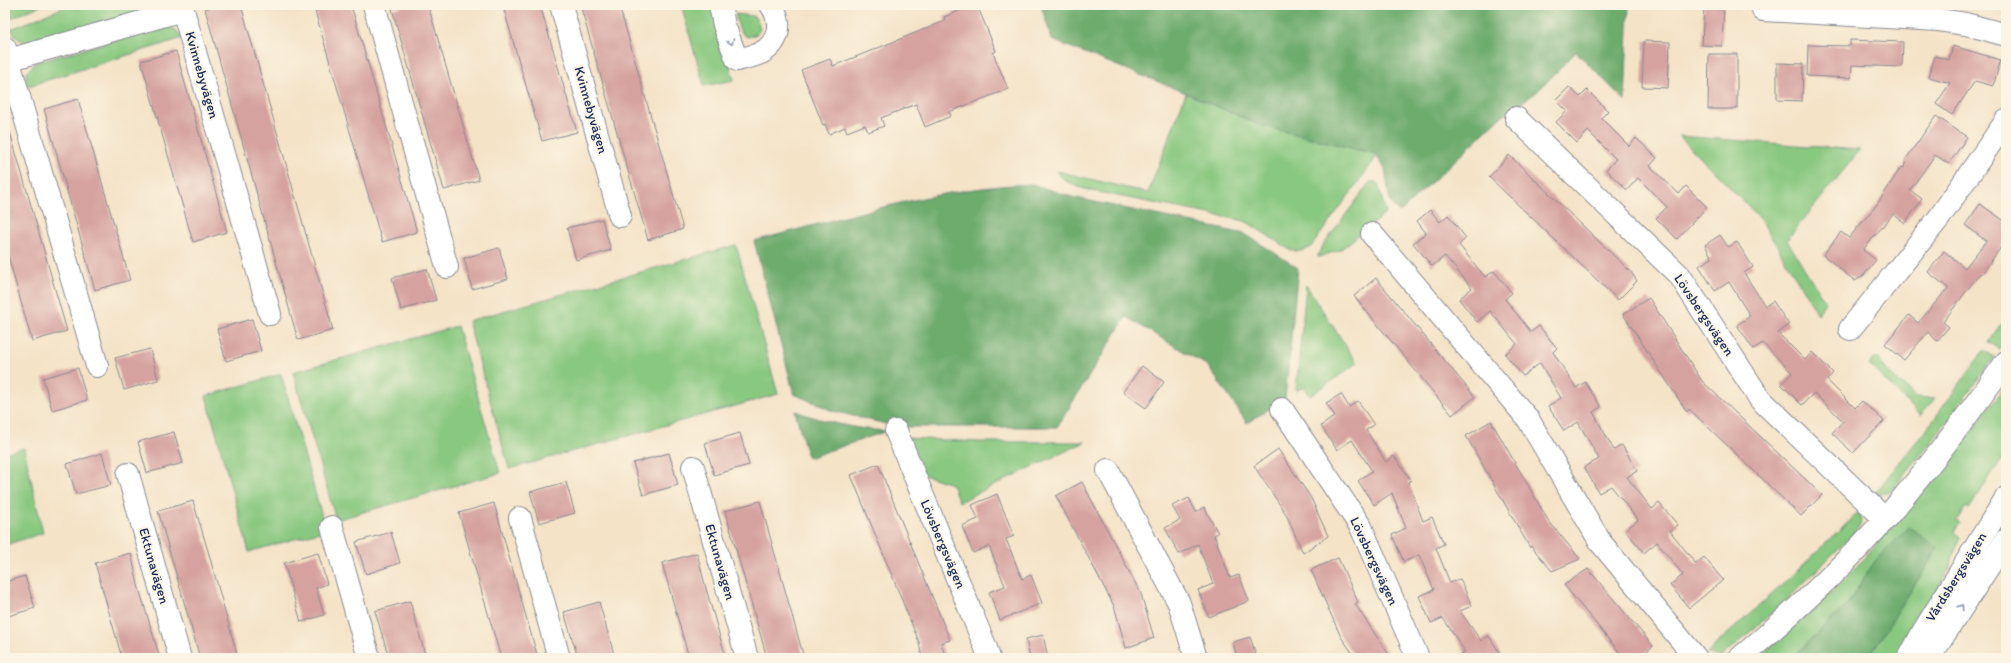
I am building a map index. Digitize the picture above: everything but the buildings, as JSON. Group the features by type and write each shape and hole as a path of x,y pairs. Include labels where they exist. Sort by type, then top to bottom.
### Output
{"street":[{"path":"374,5 447,267"},
{"name":"Kvinnebyvägen","path":"561,5 620,216"},
{"path":"720,5 724,25 737,60 761,53 774,43 779,29 778,15 772,5"},
{"name":"Kvinnebyvägen","path":"96,366 6,56 183,10 270,314"},
{"path":"1763,10 1938,20 1966,24 2006,35"},
{"name":"Lövsbergsvägen","path":"1516,118 1680,276 1760,399 1885,519"},
{"path":"1850,329 1939,218 2006,121"},
{"path":"1372,234 1528,419 1601,543 1696,658"},
{"path":"1740,658 1797,607 1885,519 1925,471 2006,362"},
{"name":"Lövsbergsvägen","path":"1282,409 1361,527 1418,658"},
{"name":"Lövsbergsvägen","path":"896,431 986,648 988,658"},
{"name":"Ektunavägen","path":"693,466 747,658"},
{"path":"1108,470 1179,602 1196,658"},
{"name":"Ektunavägen","path":"128,474 180,658"},
{"name":"Vårdsbergsvägen","path":"1909,658 1924,630 2006,498"},
{"path":"520,518 559,658"},
{"path":"332,527 369,658"},
{"name":"Vårdsbergsvägen","path":"1929,658 2006,540"}],"green space":[{"path":"9,5 42,5 9,19"},
{"path":"69,5 167,5 31,43 24,42 19,39 14,35 11,29"},
{"path":"681,5 712,5 734,80 704,86"},
{"path":"1041,5 1629,5 1625,101 1576,52 1537,92 1503,115 1399,213 1390,201 1385,169 1375,154 1260,125 1186,93 1052,40"},
{"path":"735,14 753,16 757,19 760,29 757,34 748,37 742,33"},
{"path":"164,26 176,30 183,38 25,87 26,73 35,63"},
{"path":"1186,93 1260,125 1376,154 1373,162 1311,247 1299,251 1290,250 1245,221 1092,191 1067,182 1057,171 1148,193"},
{"path":"1679,136 1860,150 1787,240 1825,302 1818,314 1759,217"},
{"path":"1370,182 1376,182 1378,184 1386,213 1340,250 1318,257 1318,254 1324,244"},
{"path":"1032,184 1072,197 1245,234 1298,268 1285,399 1247,423 1208,366 1126,317 1057,427 898,427 833,411 794,394 754,241 927,197 997,186"},
{"path":"736,245 778,394 509,469 468,321"},
{"path":"1306,285 1357,363 1310,396 1304,387 1296,391"},
{"path":"2006,318 2006,339 1999,349 1989,342"},
{"path":"457,326 500,473 336,520 293,372"},
{"path":"1984,350 1994,357 1934,439 1891,491 1882,494 1874,494 1932,422"},
{"path":"1876,357 1892,376 1916,397 1935,398 1921,416 1869,365"},
{"path":"281,374 326,530 249,552 206,396"},
{"path":"2006,385 2006,455 1969,509 1966,507 1956,521 1960,523 1954,532 1960,537 1949,568 1902,658 1868,658 1938,548 1875,561 1847,605 1792,658 1758,658 1845,580 1949,460"},
{"path":"795,411 863,429 887,431 808,458"},
{"path":"908,438 979,442 1085,442 959,502 952,484 924,475"},
{"path":"24,448 43,533 5,545 5,453"},
{"path":"1859,512 1861,522 1857,530 1788,599 1721,657 1707,654 1715,645 1779,588"},
{"path":"1909,527 1938,548 1868,658 1792,658 1847,605 1875,561"}]}
